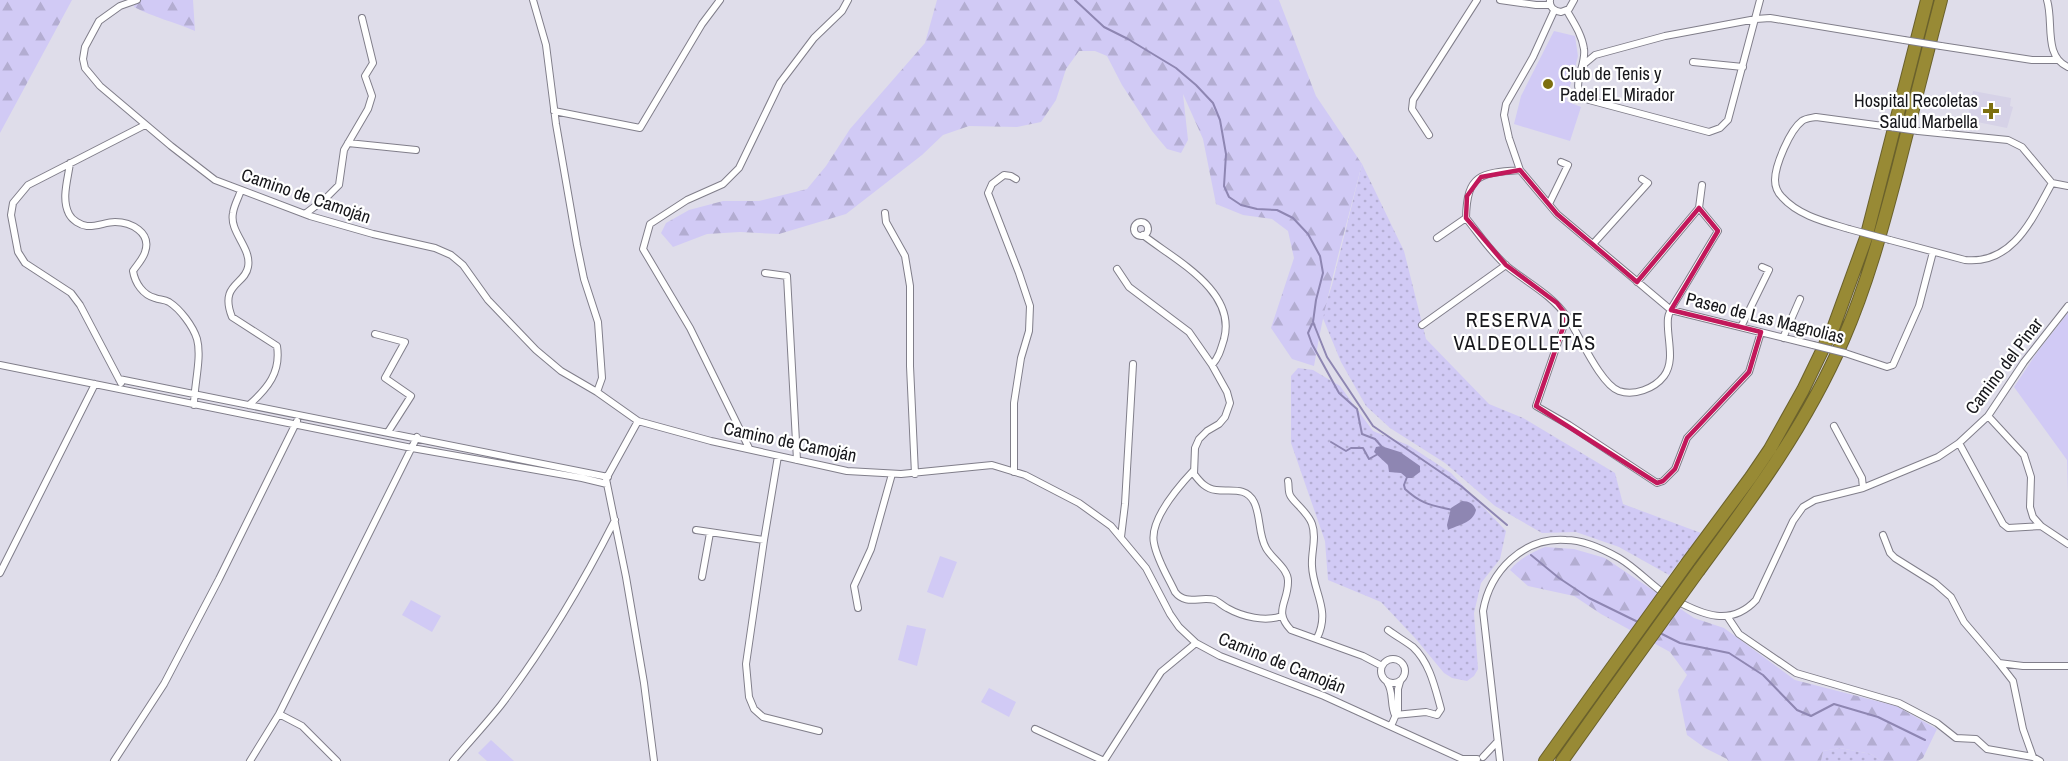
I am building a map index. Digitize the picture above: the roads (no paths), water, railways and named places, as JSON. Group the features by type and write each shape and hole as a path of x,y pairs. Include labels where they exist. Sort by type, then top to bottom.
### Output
{"highway":[{"path":"1545,761 1751,477 1770,449 1803,390 1834,326 1866,238 1927,0"},
{"path":"1562,761 1762,486 1815,397 1844,339 1881,231 1941,0"}],"street":[{"name":"Camino de Camoján","path":"137,0 120,6 99,21 85,47 83,59 85,68 94,81 145,124 215,180 305,214 373,234 435,248 451,255 463,265 488,300 536,350 561,371 638,421 711,441 847,471 915,474 992,465 1014,472 1079,502 1111,526 1146,568 1175,621 1196,643 1220,656 1324,696 1462,760 1481,759"},
{"path":"533,0 546,45 554,111 577,245 598,322 602,378 597,393"},
{"path":"554,111 640,128 702,24 720,0"},
{"path":"749,448 690,328 643,249 650,224 687,200 723,184 740,168 780,83 814,38 842,11 848,0"},
{"path":"1429,135 1412,109 1413,100 1477,0"},
{"path":"1500,0 1552,5 1561,12 1567,11 1575,0"},
{"path":"1583,40 1585,50 1578,84 1579,91 1585,98 1709,132 1720,129 1728,120 1760,0"},
{"path":"2047,0 2052,47 2057,60"},
{"name":"Paseo de Las Magnolias","path":"1552,5 1533,57 1506,105 1504,115 1520,170 1557,214 1671,310 1845,353 1887,367 1893,365 1919,306 1933,252"},
{"path":"1567,11 1583,40 1595,55"},
{"path":"305,214 326,198 339,184 344,150 368,109 372,96 365,76 373,63 362,18"},
{"path":"1583,65 1595,55 1665,36 1770,18 2032,60 2057,60 2068,67"},
{"path":"1693,62 1743,67"},
{"path":"2052,183 2020,236 1995,257 1975,261 1849,229 1805,214 1782,198 1775,180 1782,153 1796,129 1802,121 1816,117 2015,142 2022,147 2052,183 2068,186"},
{"path":"123,389 80,304 71,293 25,263 18,252 11,215 13,204 28,185 145,124"},
{"path":"348,143 416,150"},
{"path":"1549,204 1568,165 1561,162"},
{"path":"70,163 65,201 73,219 89,226 113,222 129,223 144,234 146,251 133,271 134,278 147,295 166,300 173,305 191,328 197,340 198,364 194,405"},
{"path":"1520,170 1494,172 1481,177 1472,184 1467,196 1466,218 1506,265 1557,303 1567,316 1587,353 1611,386 1618,391 1642,392 1658,383 1665,374 1669,363 1668,317 1718,231 1699,208"},
{"path":"1014,472 1014,403 1021,358 1029,331 1030,306 988,193 992,184 1004,175 1016,179"},
{"path":"1593,244 1648,183 1642,179"},
{"path":"1637,282 1699,208 1702,186"},
{"path":"241,190 232,213 233,226 249,263 248,271 232,287 229,310 232,317 277,346 278,352 276,371 272,381 249,405"},
{"path":"885,213 886,222 905,256 910,286 910,366 915,474"},
{"path":"1437,238 1466,218"},
{"path":"1143,235 1188,268 1223,306 1227,328 1218,358 1212,365"},
{"path":"1422,325 1506,265"},
{"path":"1741,327 1769,270 1762,267"},
{"path":"1117,269 1129,287 1188,332 1212,365 1227,392 1230,403 1225,417 1199,439 1195,448 1194,474 1208,488 1239,490 1254,502 1264,544 1287,575 1288,582 1282,616 1291,630 1363,656 1382,666"},
{"path":"765,273 787,276 797,460"},
{"path":"1783,338 1800,299"},
{"name":"Camino del Pinar","path":"1727,616 1743,611 1756,600 1793,521 1803,507 1815,500 1863,488 1938,457 1959,443 1988,416 2024,362 2068,306"},
{"path":"1567,316 1536,406 1657,483 1664,481 1675,469 1687,438 1749,372 1761,332"},
{"path":"375,334 405,342 385,378 411,396 388,432"},
{"path":"1121,537 1133,364"},
{"path":"0,365 412,448 582,478 607,480"},
{"path":"119,379 417,437 607,480"},
{"path":"0,573 95,384"},
{"path":"114,761 164,684 300,415"},
{"path":"1988,416 2024,455 2031,477 2030,512 2040,526 2068,544"},
{"path":"638,421 607,480 644,683 654,761"},
{"path":"1834,426 1862,478 1863,488"},
{"path":"250,761 279,714 417,437"},
{"path":"1959,443 2002,524 2008,528 2040,526"},
{"path":"778,456 746,664 749,697 754,709 763,717 819,731"},
{"path":"1194,470 1180,485 1160,516 1153,538 1158,556 1175,592 1179,597 1185,599 1215,600 1230,610 1264,620 1282,616"},
{"path":"858,608 854,586 871,549 892,474"},
{"path":"1288,481 1290,496 1309,517 1314,533 1312,573 1320,597 1322,613 1317,638"},
{"path":"453,761 501,705 538,652 584,582 615,520"},
{"path":"696,530 764,540"},
{"path":"702,577 710,532"},
{"path":"1883,535 1890,553 1895,558 1935,583 1951,597 1964,622 2013,681 2033,757"},
{"path":"1500,761 1483,611 1485,600 1502,567 1522,551 1565,539 1578,541 1619,558 1657,588 1689,608 1711,616 1727,616 1739,634 1796,673 1899,703 1937,723 1956,738 1976,739 1987,749 2033,757 2040,761"},
{"path":"1388,630 1422,657 1441,710 1437,715 1426,712 1395,715"},
{"path":"1035,729 1104,761 1161,672 1196,643"},
{"path":"1391,726 1398,710 1398,688 1406,672 1402,663 1392,659 1382,666 1381,674 1391,688 1392,709 1395,715"},
{"path":"1999,663 2023,666 2068,666"},
{"path":"1387,682 1394,684 1401,681"},
{"path":"279,714 302,726 338,761"},
{"path":"1481,759 1497,742"}],"waterway":[{"path":"1075,0 1104,27 1176,68 1213,103 1220,120 1226,154 1224,186 1229,197 1241,205 1277,210 1293,218 1308,234 1320,256 1323,273 1313,322 1327,357 1373,426 1461,486 1507,525"},
{"path":"1312,324 1308,333 1312,344 1339,393 1357,409 1362,434 1375,439 1382,447"},
{"path":"1331,442 1346,451 1351,448 1363,448 1369,459 1378,454"},
{"path":"1407,477 1405,489 1416,498 1452,510"},
{"path":"1531,555 1559,578 1589,598 1640,623"},
{"path":"1658,632 1680,643 1729,653 1763,675 1797,710 1811,716 1834,704 1878,717 1925,740"}],"place":[{"name":"Club de Tenis y Padel EL Mirador","path":"1548,84"},
{"name":"Hospital Recoletas Salud Marbella","path":"1991,111"}],"district":[{"name":"RESERVA DE VALDEOLLETAS","path":"1525,332"}]}
